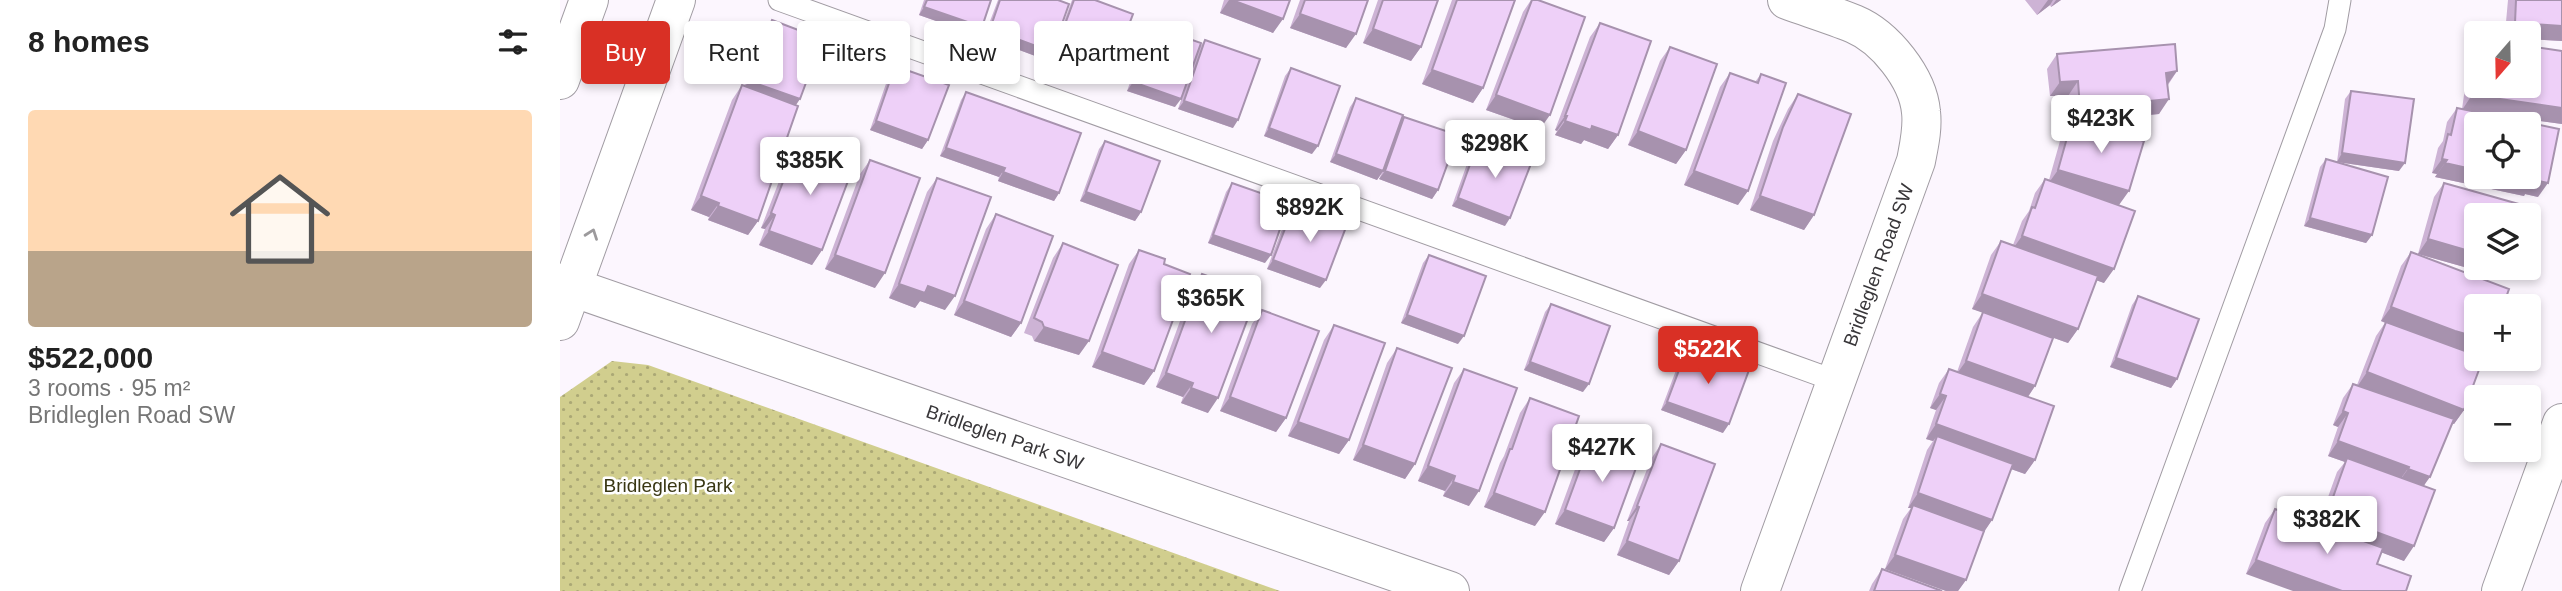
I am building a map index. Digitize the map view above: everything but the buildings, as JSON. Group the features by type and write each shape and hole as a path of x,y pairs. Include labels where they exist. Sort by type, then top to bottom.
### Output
{"street":[{"path":"560,80 589,0"},
{"path":"564,297 676,0"},
{"name":"Bridleglen Road SW","path":"1760,591 1916,161 1922,129 1921,109 1913,86 1898,59 1876,37 1856,25 1787,0"},
{"name":"Bridleglen Park SW","path":"564,297 1450,591"},
{"path":"2501,591 2562,423"}],"lane":[{"path":"779,0 1836,381"},
{"path":"2130,591 2335,29 2340,0"}],"green space":[{"name":"Bridleglen Park","path":"612,361 648,365 1280,591 560,591 560,397"}]}
